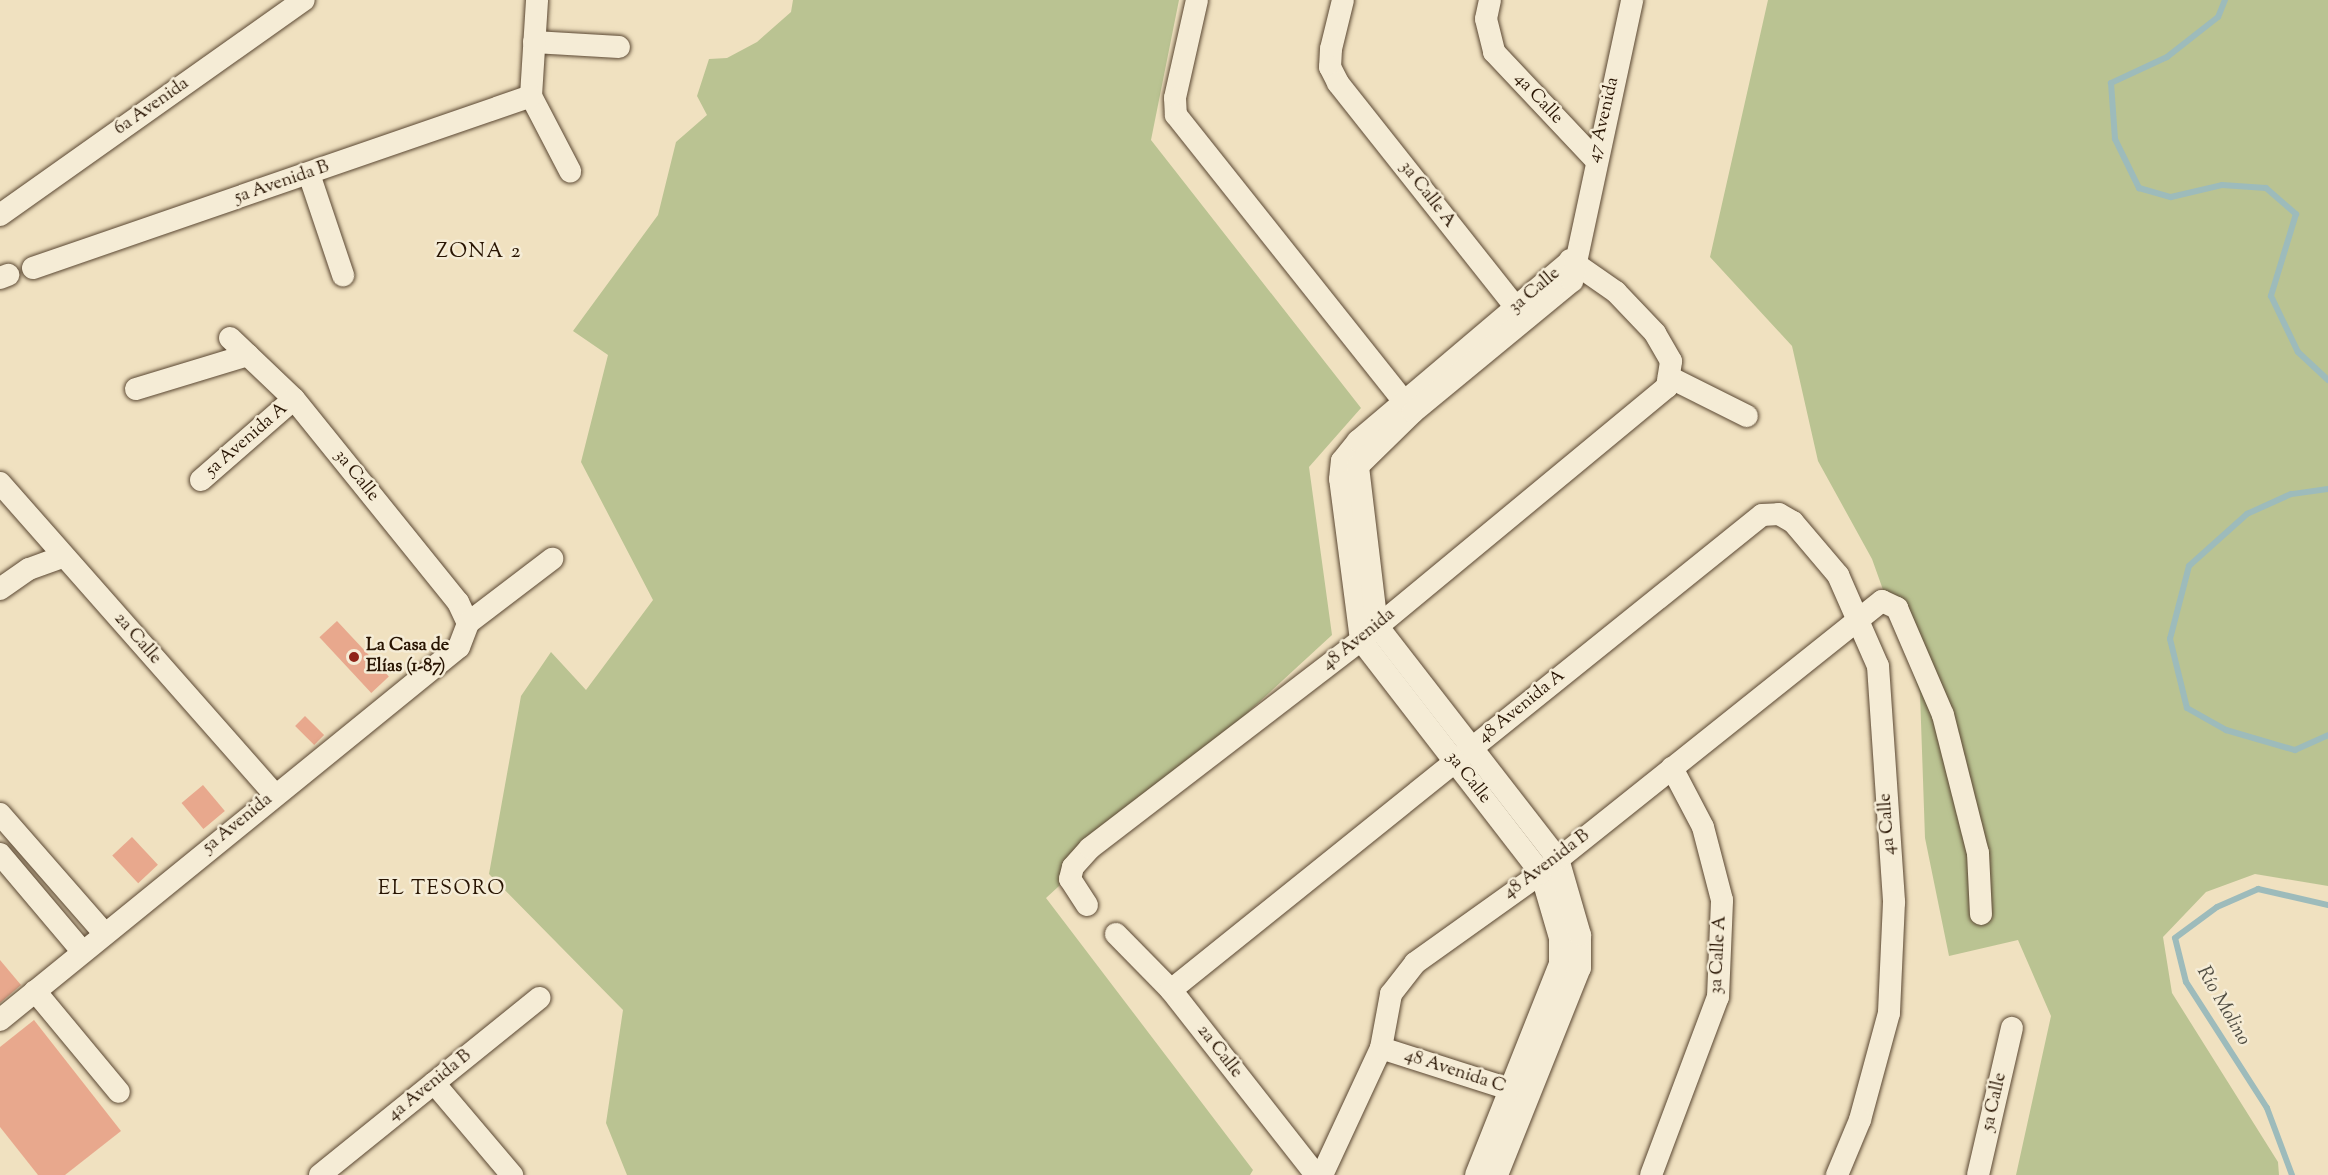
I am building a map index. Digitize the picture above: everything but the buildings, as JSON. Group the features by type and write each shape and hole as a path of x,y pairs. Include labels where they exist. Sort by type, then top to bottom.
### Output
{"street":[{"name":"6a Avenida","path":"0,215 304,0"},
{"path":"537,0 531,96 570,171"},
{"path":"1197,0 1175,98 1176,114 1408,406"},
{"name":"3a Calle A","path":"1343,0 1330,67 1338,83 1521,314"},
{"name":"4a Calle","path":"1490,0 1487,35 1494,52 1595,159"},
{"name":"47 Avenida","path":"1577,255 1595,159 1632,0"},
{"path":"534,42 619,47"},
{"name":"5a Avenida B","path":"33,268 531,96"},
{"path":"309,174 343,275"},
{"path":"1577,255 1655,333 1671,361 1669,377 1747,416"},
{"name":"3a Calle","path":"1476,1175 1520,1093 1580,968 1580,935 1550,866 1369,633 1358,466 1408,406 1521,314 1577,255"},
{"name":"3a Calle","path":"230,338 294,399 458,602 468,623"},
{"path":"136,389 248,355"},
{"name":"48 Avenida","path":"1087,906 1070,879 1073,867 1090,848 1369,633 1661,393 1669,377"},
{"name":"5a Avenida A","path":"201,480 294,399"},
{"name":"2a Calle","path":"0,483 274,795"},
{"name":"4a Calle","path":"1762,515 1779,514 1793,522 1838,575 1860,618 1878,666 1893,925 1888,1013 1860,1120 1837,1175"},
{"name":"48 Avenida A","path":"1171,990 1762,515"},
{"path":"0,589 29,569 64,556"},
{"path":"468,623 552,559"},
{"name":"48 Avenida B","path":"1322,1175 1382,1048 1391,994 1415,963 1550,866 1874,606 1890,602 1919,652 1943,715 1973,831 1981,914"},
{"name":"5a Avenida","path":"0,1020 104,933 459,647 468,623"},
{"name":"3a Calle A","path":"1651,1175 1718,997 1722,900 1703,827 1672,768"},
{"path":"0,814 104,933"},
{"path":"0,854 82,951"},
{"name":"2a Calle","path":"1116,934 1136,959 1171,990 1316,1175"},
{"path":"35,991 119,1092"},
{"name":"4a Avenida B","path":"320,1175 540,998"},
{"name":"5a Calle","path":"1978,1175 2012,1028"},
{"name":"48 Avenida C","path":"1382,1048 1520,1093"},
{"path":"434,1083 512,1175"},
{"name":"3a Calle","path":"1497,1175 1520,1093"}],"green space":[{"path":"793,0 1179,0 1151,140 1361,408 1309,467 1332,635 1046,898 1253,1170 1250,1175 627,1175 606,1123 623,1010 489,874 521,696 551,652 586,690 653,600 581,462 608,355 573,331 658,215 676,142 707,115 697,96 709,59 727,58 757,42 791,12"},
{"path":"1768,0 2328,0 2328,886 2255,874 2206,892 2163,937 2172,993 2278,1162 2279,1175 2016,1175 2051,1016 2018,940 1949,956 1925,838 1920,693 1872,559 1818,461 1792,346 1710,257"}],"waterway":[{"name":"Río Molino","path":"2225,0 2218,17 2167,57 2111,83 2115,139 2139,188 2171,197 2222,185 2266,188 2296,214 2271,296 2298,352 2328,380"},
{"name":"Río Molino","path":"2328,489 2291,494 2247,514 2189,566 2170,639 2187,708 2226,730 2295,750 2328,735"},
{"name":"Río Molino","path":"2292,1175 2267,1108 2186,982 2175,938 2217,907 2258,889 2328,905"}],"place":[{"name":"La Casa de Elías (1-87)","path":"354,657"}],"district":[{"name":"ZONA 2","path":"479,252"},
{"name":"EL TESORO","path":"442,889"}]}
